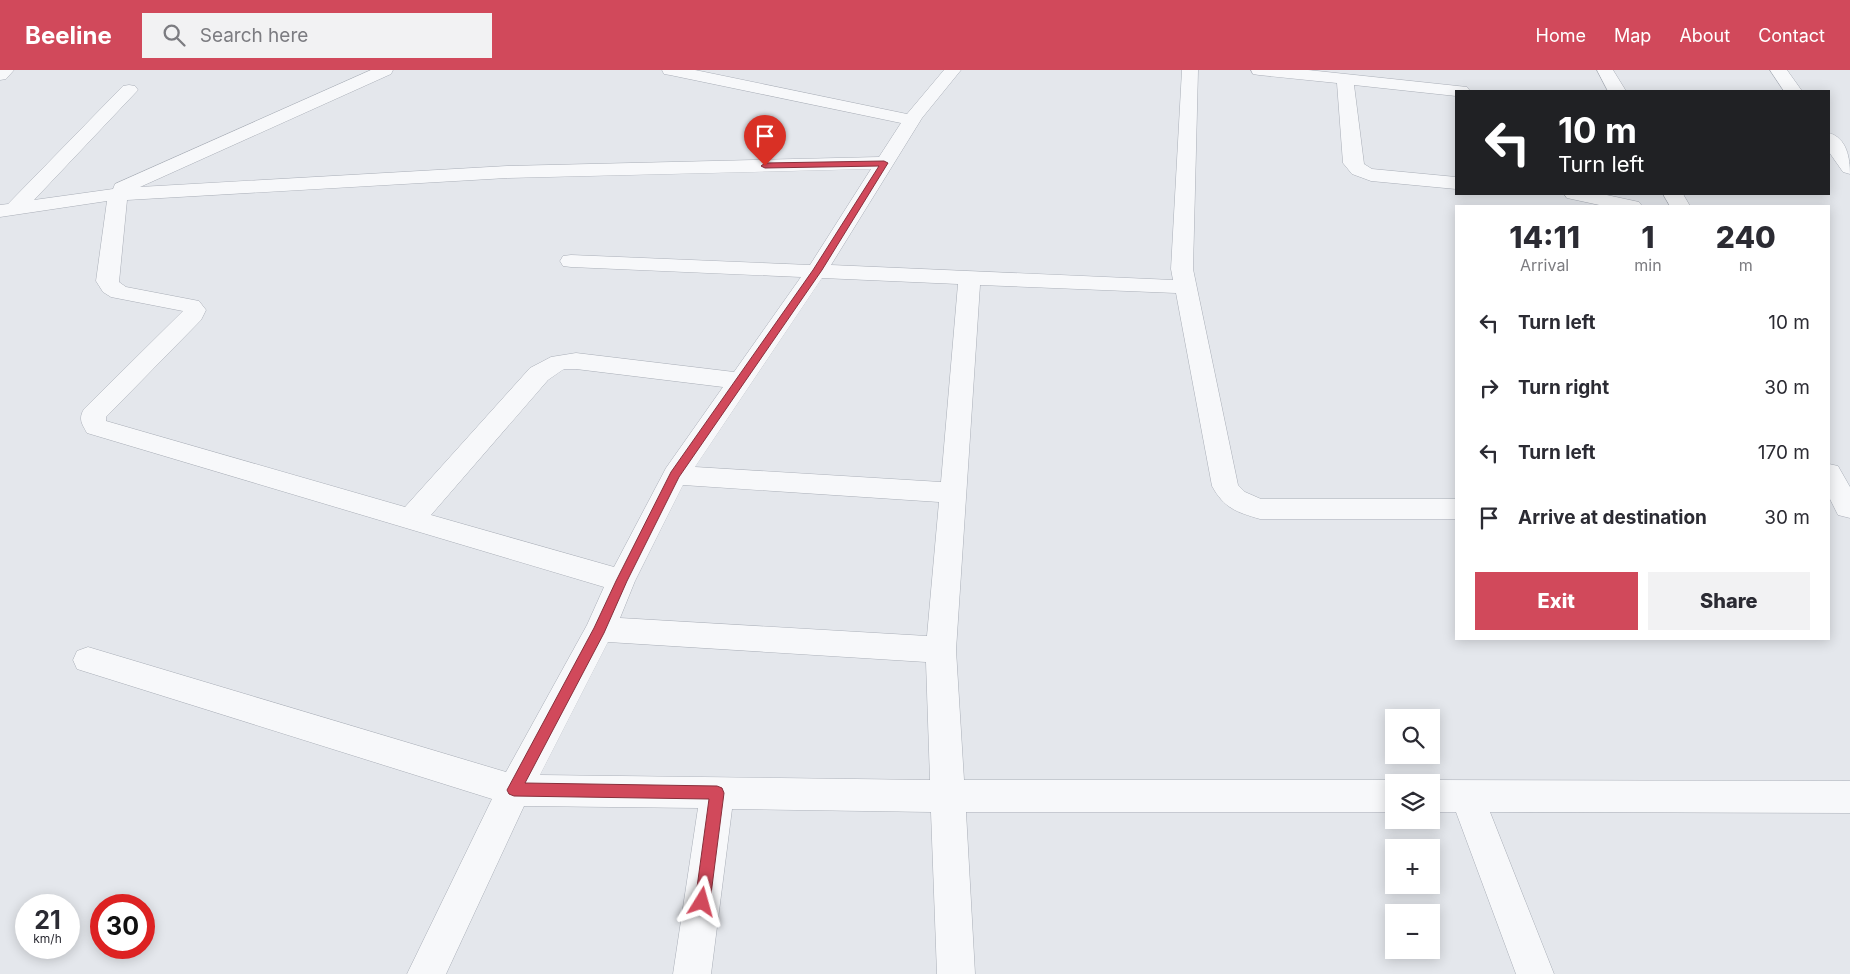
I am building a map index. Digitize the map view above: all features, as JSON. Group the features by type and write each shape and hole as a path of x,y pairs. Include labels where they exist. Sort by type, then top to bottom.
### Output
{"street":[{"path":"0,75 6,70"},
{"path":"349,70 380,72"},
{"path":"670,70 912,120"},
{"path":"748,86 767,70"},
{"path":"426,974 514,790 600,630 622,581 675,475 818,270 912,120 953,70"},
{"path":"1190,70 1182,269 1225,486 1230,495 1242,503 1260,509 1455,509"},
{"path":"1260,70 1455,90"},
{"path":"1605,70 1616,90"},
{"path":"1778,70 1792,90"},
{"path":"112,194 380,72"},
{"path":"1344,79 1353,163 1356,168 1371,175 1455,183"},
{"path":"7,210 129,90"},
{"path":"1830,140 1850,168"},
{"path":"7,210 112,194 507,172 884,163"},
{"path":"112,194 108,281 111,287 119,292 191,306 195,310 193,315 94,414 93,421 96,427 622,581"},
{"path":"1579,195 1627,205"},
{"path":"571,260 1185,287"},
{"path":"956,974 941,650 970,277"},
{"path":"410,520 539,374 559,362 576,361 741,380"},
{"path":"675,475 953,493"},
{"path":"1830,476 1842,508"},
{"path":"600,630 941,650"},
{"path":"88,660 514,790 947,796 1385,796"},
{"path":"692,974 717,793"},
{"path":"1440,796 1850,797"},
{"path":"1467,796 1535,974"}],"route":[{"path":"702,902 717,793 514,790 600,630 622,581 675,475 818,270 884,163 765,166"}]}
